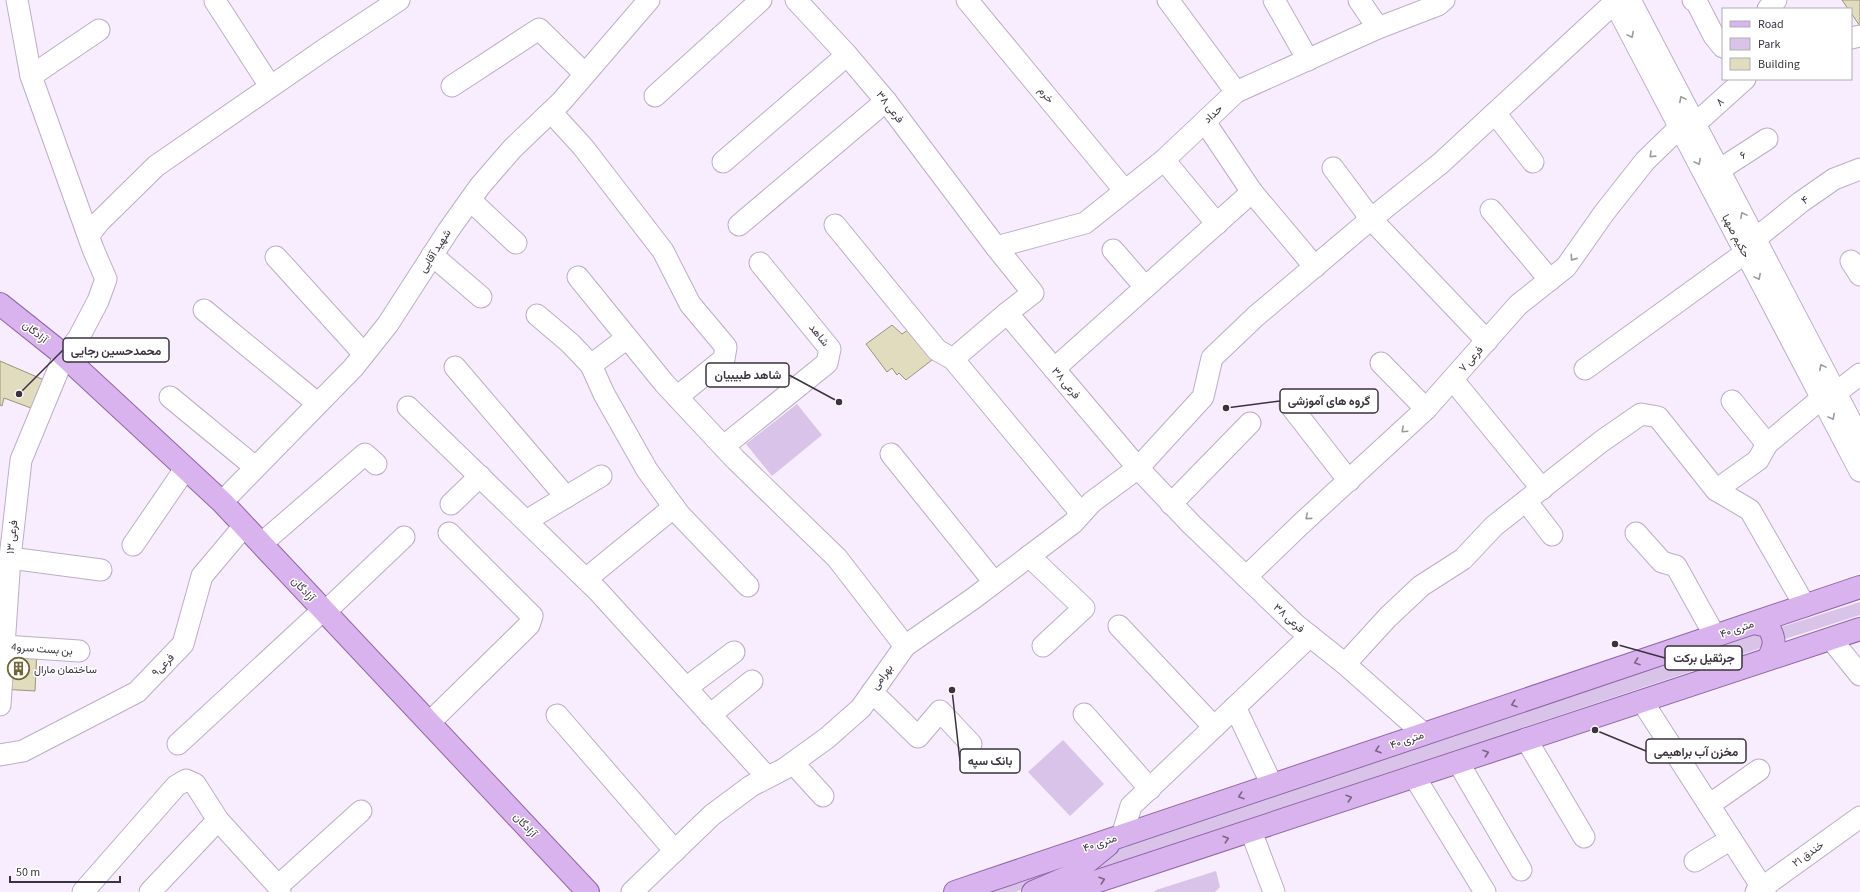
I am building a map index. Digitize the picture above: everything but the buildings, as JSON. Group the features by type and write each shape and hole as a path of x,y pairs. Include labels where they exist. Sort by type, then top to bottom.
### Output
{"main road":[{"name":"آزادگان","path":"0,304 64,356 222,502 588,892"},
{"name":"۴۰ متری","path":"955,892 1860,587"},
{"path":"1754,623 1768,626 1774,636 1775,646 1768,660"},
{"path":"1066,892 1860,629"},
{"path":"1033,892 1070,876 1082,868 1098,852 1122,836"}],"street":[{"name":"فرعی ۱۳","path":"0,705 10,558 21,460 64,356 78,339 98,301 106,278 31,76 17,0"},
{"path":"216,0 215,1 270,86"},
{"path":"89,235 99,222 156,166 270,86 399,0"},
{"name":"شهید آقایی","path":"222,502 317,403 353,368 388,324 432,255 470,200 512,149 551,112 649,0"},
{"path":"655,96 762,0"},
{"name":"فرعی ۳۸","path":"796,0 847,54 886,101 996,247 1033,292 1007,313 1138,468 1171,504 1296,625 1345,664 1424,734"},
{"name":"خرم","path":"967,0 1125,191"},
{"path":"1168,0 1236,92"},
{"path":"1274,0 1308,60"},
{"path":"1359,0 1378,28"},
{"name":"حداد","path":"996,247 1085,223 1164,160 1236,92 1378,28 1438,5 1444,0"},
{"path":"1769,8 1776,0"},
{"name":"بهرامی","path":"632,892 712,815 751,786 793,763 827,738 861,708 905,646 1073,523 1092,502 1138,468 1202,397 1212,358 1256,316 1371,219 1441,164 1619,1"},
{"name":"حکیم صهبا","path":"1619,1 1687,126 1829,395 1860,471"},
{"path":"1696,1 1720,38"},
{"path":"452,86 539,29 585,74"},
{"path":"31,76 99,30"},
{"path":"723,162 847,54"},
{"name":"۸","path":"1687,126 1744,80"},
{"path":"739,225 886,101"},
{"path":"551,112 583,147 663,251 690,304 726,347 724,359 677,397"},
{"path":"1495,113 1533,162"},
{"path":"1205,122 1252,192 1315,267"},
{"name":"حکیم صهبا","path":"1687,126 1719,170 1750,246"},
{"name":"فرعی ۷","path":"1246,577 1300,524 1349,481 1426,409 1518,305 1566,267 1604,213 1645,161 1687,126"},
{"name":"۶","path":"1719,170 1768,139"},
{"path":"1164,160 1217,224"},
{"path":"1333,168 1371,219 1487,340"},
{"name":"۴","path":"1585,369 1750,246 1801,202 1834,179 1860,169"},
{"path":"1054,369 1252,192"},
{"path":"470,200 516,243"},
{"path":"1491,210 1550,280"},
{"path":"835,225 938,350 953,359 1082,513"},
{"path":"1113,250 1145,287"},
{"path":"432,255 481,297"},
{"path":"276,256 364,354"},
{"name":"شاهد","path":"724,446 828,363 830,349 760,263"},
{"path":"578,277 677,397 724,446 837,558 905,646"},
{"path":"204,310 317,403"},
{"path":"953,359 1007,313"},
{"path":"537,315 570,343 591,366 604,394 647,470 674,507 748,586"},
{"path":"591,366 627,338"},
{"path":"1381,363 1426,409"},
{"path":"455,366 566,497"},
{"path":"1716,490 1758,460 1767,444 1829,395 1860,374"},
{"path":"1453,380 1534,495 1552,535"},
{"name":"حکیم صهبا","path":"1829,395 1860,439"},
{"path":"170,397 255,467"},
{"path":"1732,401 1767,444"},
{"path":"1290,405 1349,481"},
{"path":"408,407 586,579 767,777"},
{"path":"1345,664 1388,617 1421,586 1463,559 1494,526 1602,441 1641,414 1658,417 1716,490 1750,510 1805,606"},
{"path":"1171,504 1250,423"},
{"path":"261,544 365,454 376,464"},
{"path":"891,454 994,582"},
{"path":"134,545 185,468"},
{"path":"451,504 480,476"},
{"path":"526,521 601,476"},
{"path":"586,579 674,507"},
{"name":"فرعی۹","path":"0,755 22,751 137,692 183,644 202,576 244,526"},
{"path":"429,722 529,625 532,616 449,533"},
{"path":"1636,533 1662,562 1676,566 1715,636"},
{"path":"178,744 404,537"},
{"path":"1029,556 1084,608 1043,646"},
{"path":"10,558 101,570"},
{"path":"1118,626 1214,727"},
{"path":"1122,836 1131,806 1310,636"},
{"path":"1831,639 1860,675"},
{"name":"بن بست سرو4","path":"4,646 79,651"},
{"path":"686,688 734,652"},
{"path":"710,715 752,681"},
{"path":"872,692 918,737 940,711 972,744"},
{"path":"1642,701 1731,838 1761,890"},
{"path":"1235,707 1272,785"},
{"path":"1084,714 1150,789"},
{"path":"557,715 675,851"},
{"path":"0,740 22,751"},
{"path":"1526,740 1584,837"},
{"path":"1458,762 1521,870"},
{"path":"793,763 823,796"},
{"path":"1709,805 1759,770"},
{"path":"1414,776 1485,892"},
{"path":"83,892 176,786 186,780 195,784 218,820 279,889 361,811"},
{"name":"۲۱ خندق","path":"1761,890 1860,817"},
{"path":"150,892 218,820"},
{"path":"1251,831 1274,892"},
{"path":"1695,861 1731,838"}],"green space":[{"path":"797,404 822,435 772,476 746,444"},
{"path":"1860,602 1860,615 1782,640 1778,628"},
{"path":"1765,629 1768,643 1758,649 1219,829 1083,878 1115,850 1140,838"},
{"path":"1063,740 1104,784 1070,816 1028,772"},
{"path":"1068,861 1065,870 1016,892 972,892"},
{"path":"1216,871 1220,887 1215,892 1154,892 1156,890"}],"place":[{"name":"محمدحسین رجایی","path":"19,394"},
{"name":"شاهد طبیبیان","path":"839,402"},
{"name":"گروه های آموزشی","path":"1226,408"},
{"name":"جرثقیل برکت","path":"1615,644"},
{"name":"ساختمان مارال","path":"19,669"},
{"name":"بانک سپه","path":"952,690"},
{"name":"مخزن آب براهیمی","path":"1595,730"}]}
